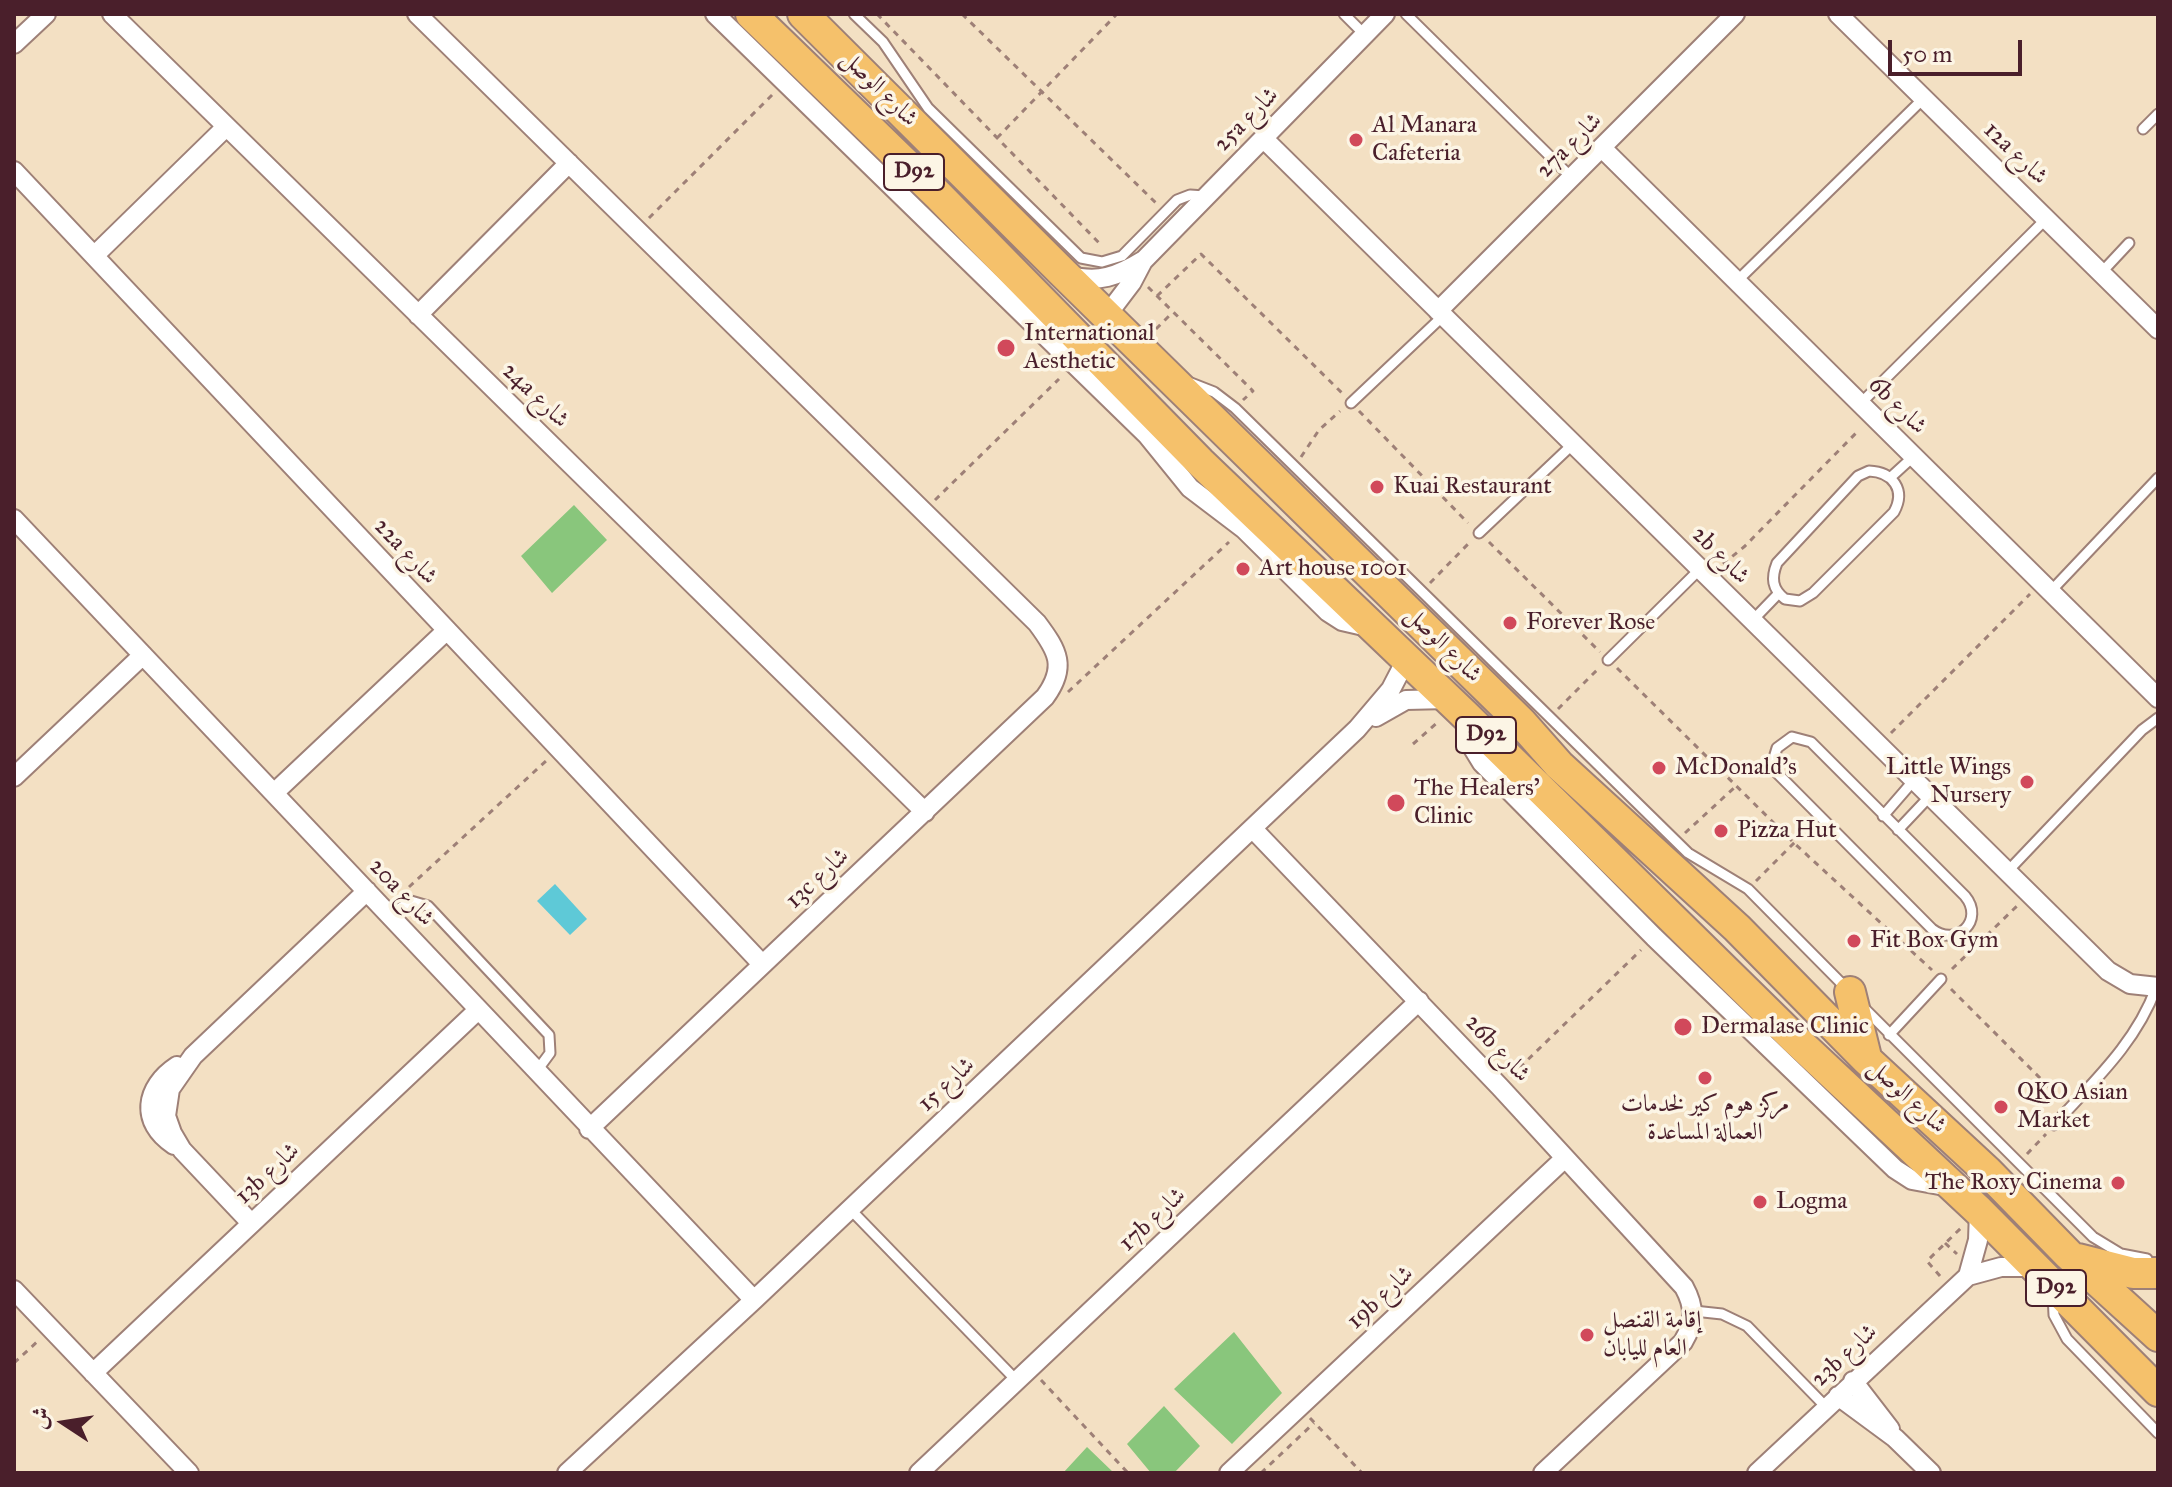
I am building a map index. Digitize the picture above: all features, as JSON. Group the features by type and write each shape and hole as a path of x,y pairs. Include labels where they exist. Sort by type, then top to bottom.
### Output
{"main road":[{"name":"شارع الوصل","path":"751,14 939,196 1200,462 1457,707 1796,1040 1979,1211 2158,1391"},
{"name":"شارع الوصل","path":"803,14 1521,722 1559,765 1737,928 1866,1059 1987,1171 2069,1255 2158,1336"},
{"path":"939,119 939,150"},
{"path":"939,196 976,214 1079,313 1092,318 1107,315"},
{"path":"1406,660 1427,658 1443,665 1518,737 1559,765"},
{"path":"1850,992 1866,1059"},
{"path":"2069,1255 2088,1263 2133,1273 2158,1273"}],"street":[{"path":"14,44 46,14"},
{"name":"24a شارع","path":"112,14 925,812"},
{"path":"417,14 924,511"},
{"name":"شارع الوصل","path":"715,14 1147,435 1190,488 1244,529 1334,618 1376,629"},
{"name":"25a شارع","path":"1063,273 1081,279 1104,279 1144,260 1385,14"},
{"name":"27a شارع","path":"1440,314 1735,14"},
{"name":"12a شارع","path":"1838,14 2158,329"},
{"path":"95,255 226,127"},
{"name":"2b شارع","path":"1263,138 2108,971 2130,984 2157,988"},
{"name":"6b شارع","path":"1602,148 2158,698"},
{"path":"418,315 569,163"},
{"name":"22a شارع","path":"17,182 95,255 762,964"},
{"name":"25a شارع","path":"1107,315 1144,260"},
{"name":"13c شارع","path":"589,1129 925,812 1055,684 1057,653 1037,623 924,511"},
{"name":"20a شارع","path":"14,519 754,1300"},
{"path":"274,793 446,631"},
{"path":"14,777 143,655"},
{"name":"شارع 15","path":"567,1473 1357,729 1391,689 1406,660"},
{"name":"شارع 15","path":"1357,729 1406,700 1457,707"},
{"name":"شارع الوصل","path":"1457,707 1471,745 1482,763 1654,937 1895,1169 1912,1180 1953,1188"},
{"name":"26b شارع","path":"1253,829 1500,1087 1684,1287 1694,1311"},
{"path":"251,1223 182,1150 169,1125 167,1098 174,1080 193,1056 367,891"},
{"name":"17b شارع","path":"919,1473 1419,1001"},
{"name":"13b شارع","path":"93,1373 477,1011"},
{"name":"19b شارع","path":"1229,1473 1565,1158"},
{"path":"1968,1276 1978,1240 1979,1211"},
{"name":"23b شارع","path":"1757,1473 1968,1276 2001,1267 2045,1277"},
{"path":"14,1290 189,1473"},
{"path":"1543,1473 1683,1342 1693,1322 1694,1311"},
{"path":"1853,1381 1895,1438 1931,1473"},
{"path":"1832,1402 1895,1438"}],"lane":[{"path":"854,14 883,42 917,95 939,119 1081,258 1102,262 1122,256 1184,196 1205,196"},
{"path":"1344,14 1365,35"},
{"path":"1406,14 1572,178"},
{"path":"1737,281 1923,99"},
{"path":"2143,129 2158,114"},
{"path":"1861,403 2047,218"},
{"path":"2101,273 2129,243"},
{"path":"1351,403 1440,314"},
{"path":"1173,379 1214,392 1235,408 1676,841 1696,859 1748,889 1889,1035 2105,1246 2137,1258 2158,1258"},
{"path":"1479,533 1573,444"},
{"path":"1891,477 1914,456"},
{"path":"1869,471 1881,471 1891,477 1899,494 1894,512 1807,598 1792,601 1778,594 1772,574 1777,563 1858,476 1869,471"},
{"path":"2046,588 2158,478"},
{"path":"1608,660 1700,569"},
{"path":"1752,621 1778,594"},
{"path":"2007,872 2142,730 2158,718"},
{"path":"1799,737 1811,742 1883,816 1970,902 1973,916 1966,930 1945,936 1932,929 1781,778 1774,767 1774,754 1786,739 1799,737"},
{"path":"1883,816 1915,779"},
{"path":"1898,830 1931,795"},
{"path":"389,915 405,903 417,901 428,906 549,1035 550,1053 536,1072"},
{"path":"1889,1035 1941,979"},
{"path":"2054,1125 2127,1044 2144,1018 2157,988"},
{"path":"850,1209 1023,1375"},
{"path":"2045,1277 2061,1331 2158,1433"},
{"path":"1694,1311 1722,1314 1747,1326 1832,1402"}],"path":[{"path":"877,14 1108,252"},
{"path":"962,14 1165,212"},
{"path":"997,138 1117,14"},
{"path":"637,230 785,82"},
{"path":"1143,282 1253,391 1235,408"},
{"path":"924,511 1059,379"},
{"path":"1295,467 1319,430 1351,403"},
{"path":"1700,569 1708,563 1715,571 1745,546 1859,429 1872,444 1885,428"},
{"path":"1045,697 1058,697 1070,691 1244,529"},
{"path":"1422,592 1479,533"},
{"path":"1879,745 2046,588"},
{"path":"1550,717 1608,660"},
{"path":"1413,744 1457,707"},
{"path":"405,903 408,888 413,882 559,750"},
{"path":"1676,841 1736,786"},
{"path":"1748,889 1820,816"},
{"path":"1941,979 2030,894"},
{"path":"1500,1087 1654,937"},
{"path":"2018,1164 2054,1125"},
{"path":"14,1363 51,1328"},
{"path":"1023,1375 1128,1473"},
{"path":"1299,1407 1362,1473"},
{"path":"1261,1473 1314,1423"}],"green space":[{"path":"574,505 607,540 552,593 521,556"},
{"path":"1234,1332 1282,1393 1232,1444 1174,1389"},
{"path":"1164,1406 1200,1446 1174,1473 1151,1473 1127,1444"},
{"path":"1087,1447 1114,1473 1063,1473"}],"water":[{"path":"555,884 587,919 570,935 537,901"}],"place":[{"name":"Al Manara Cafeteria","path":"1356,140"},
{"name":"International Aesthetic","path":"1006,348"},
{"name":"Kuai Restaurant","path":"1377,487"},
{"name":"Art house 1001","path":"1243,569"},
{"name":"Forever Rose","path":"1510,623"},
{"name":"McDonald's","path":"1659,768"},
{"name":"Little Wings Nursery","path":"2027,782"},
{"name":"The Healers’ Clinic","path":"1396,803"},
{"name":"Pizza Hut","path":"1721,831"},
{"name":"Fit Box Gym","path":"1854,941"},
{"name":"Dermalase Clinic","path":"1683,1027"},
{"name":"مركز هوم كير لخدمات العمالة المساعدة","path":"1705,1078"},
{"name":"QKO Asian Market","path":"2001,1107"},
{"name":"The Roxy Cinema","path":"2118,1183"},
{"name":"Logma","path":"1760,1202"},
{"name":"إقامة القنصل العام لليابان","path":"1587,1335"}]}
